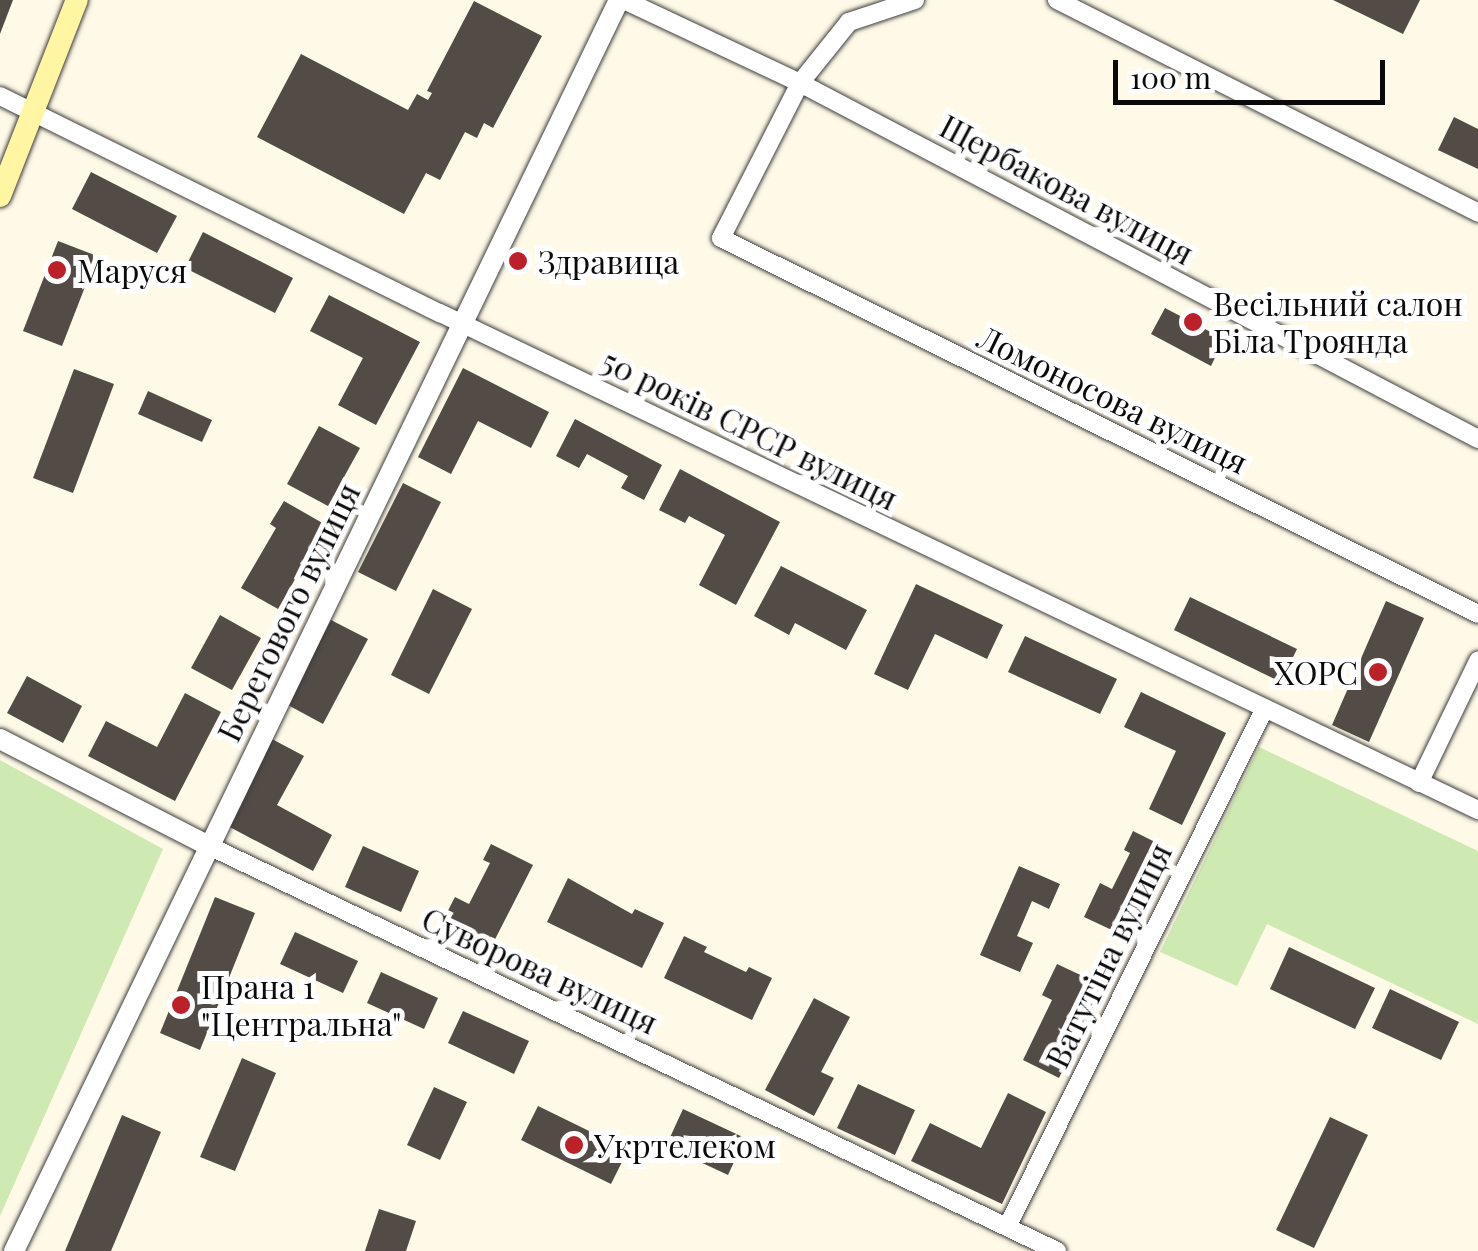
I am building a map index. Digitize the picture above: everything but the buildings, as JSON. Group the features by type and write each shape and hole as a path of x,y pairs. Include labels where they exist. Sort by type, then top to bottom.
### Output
{"main road":[{"path":"0,196 77,0"}],"street":[{"name":"Щербакова вулиця","path":"622,0 800,83 1478,439"},
{"name":"Берегового вулиця","path":"14,1251 622,0"},
{"path":"800,83 849,22 915,0"},
{"path":"1057,0 1478,213"},
{"name":"Ломоносова вулиця","path":"800,83 721,238 1478,614"},
{"name":"50 років СРСР вулиця","path":"0,96 462,323 1478,810"},
{"path":"1418,783 1478,660"},
{"name":"Ватутіна вулиця","path":"1007,1227 1264,710"},
{"name":"Суворова вулиця","path":"0,739 208,846 1057,1251"}],"green space":[{"path":"1259,747 1478,851 1478,1024 1267,924 1237,986 1160,952"},
{"path":"0,760 163,849 0,1216"}],"place":[{"name":"Здравица","path":"518,261"},
{"name":"Маруся","path":"57,270"},
{"name":"Весільний салон Біла Троянда","path":"1193,322"},
{"name":"ХОРС","path":"1378,672"},
{"name":"Прана 1 \"Центральна\"","path":"181,1005"},
{"name":"Укртелеком","path":"574,1145"}]}
